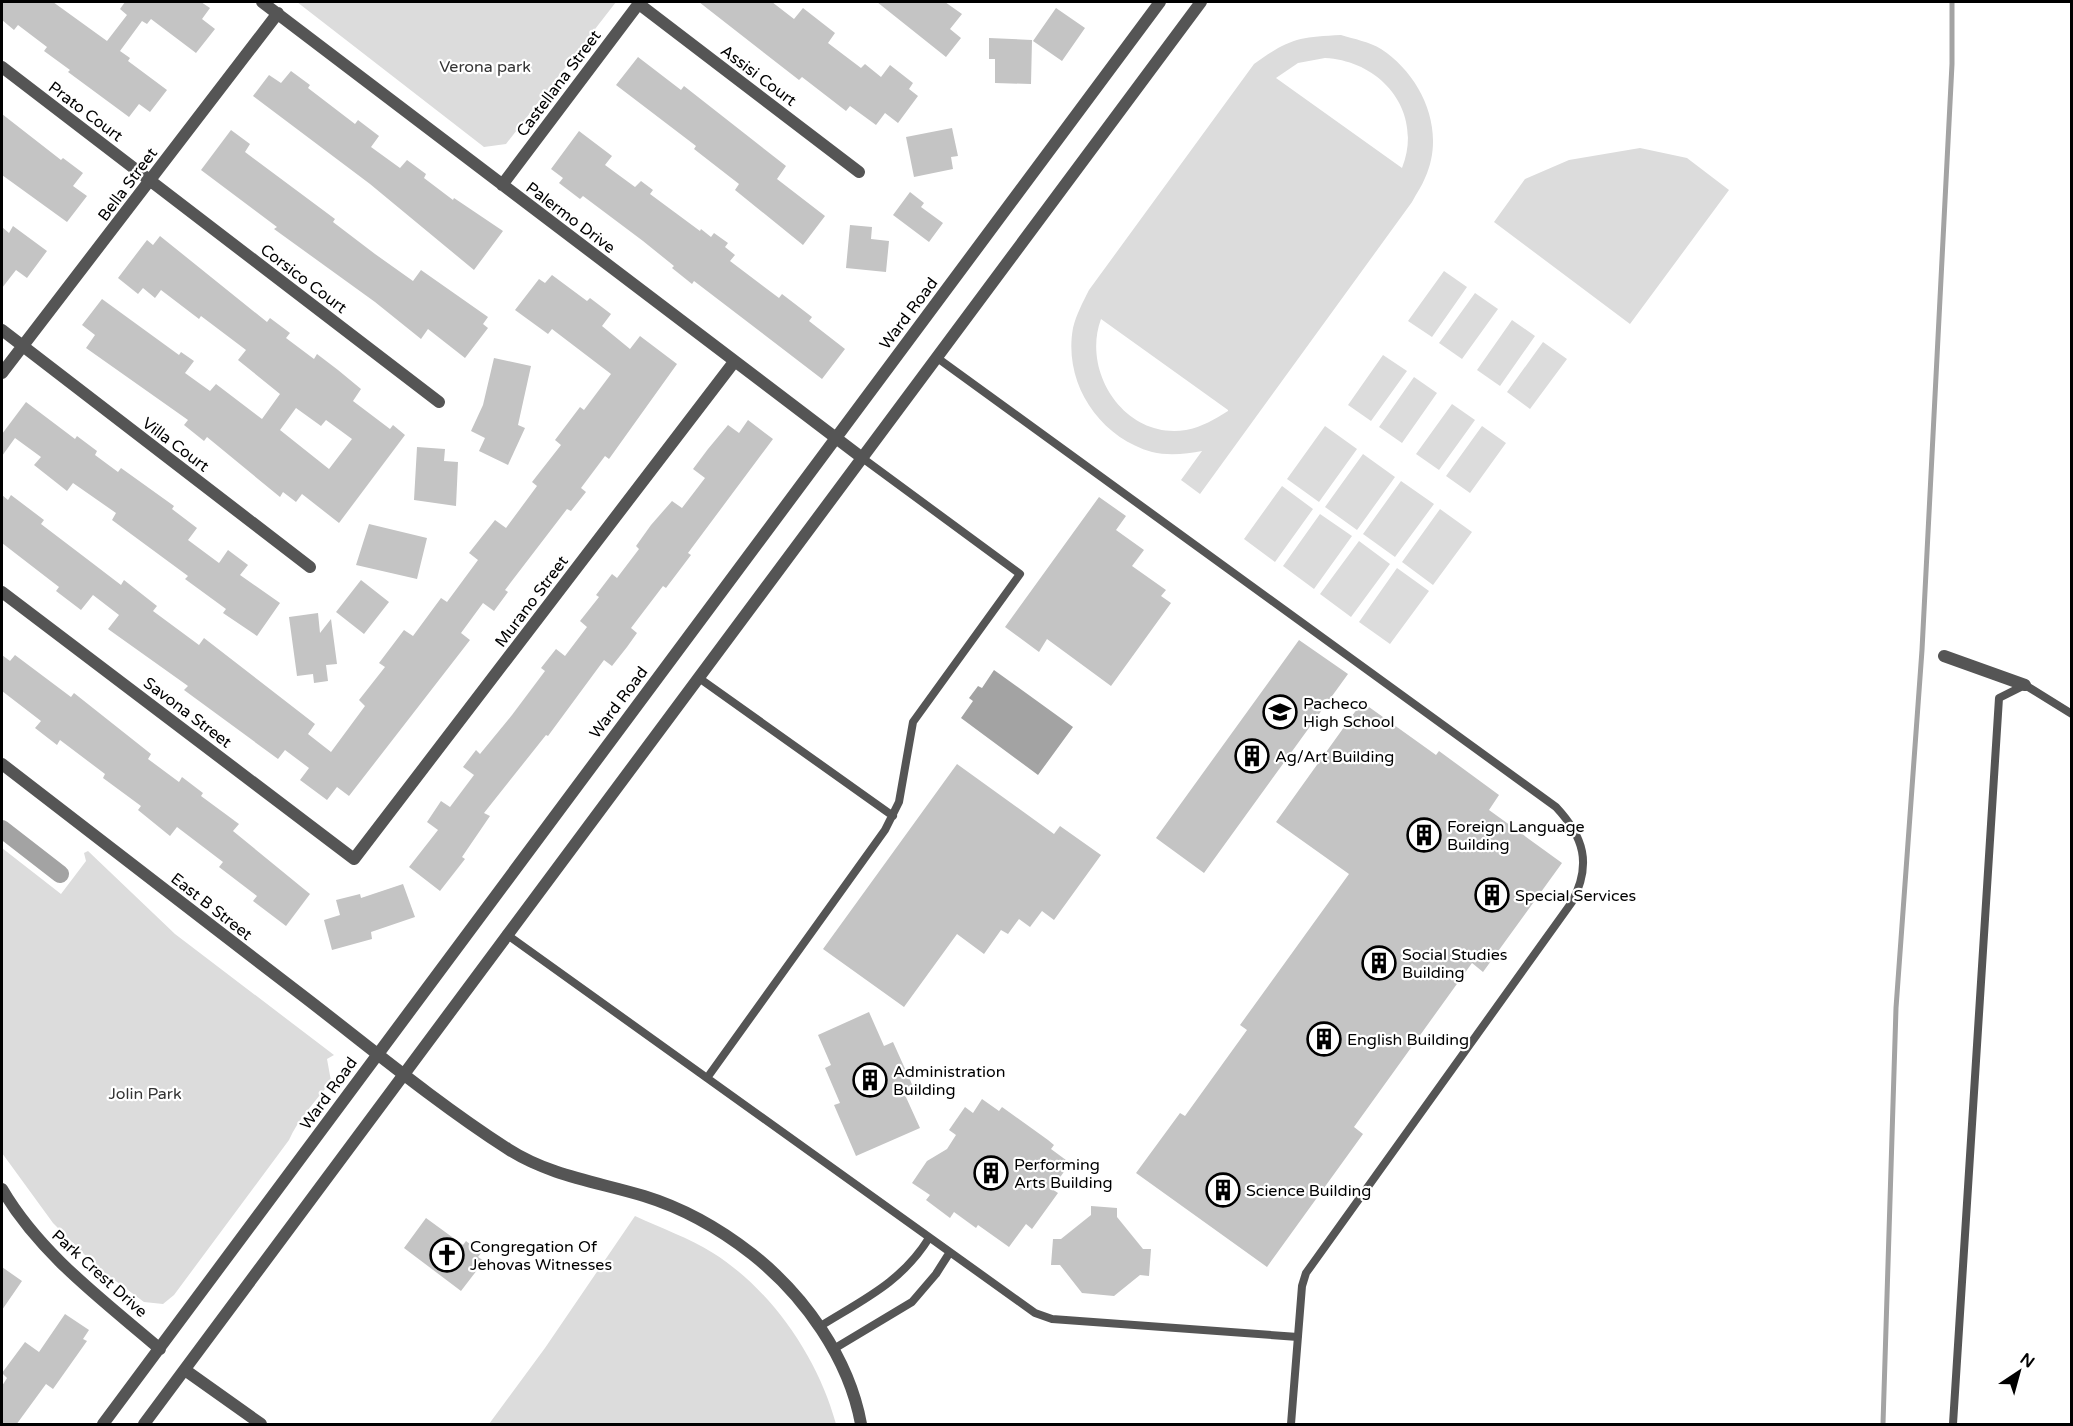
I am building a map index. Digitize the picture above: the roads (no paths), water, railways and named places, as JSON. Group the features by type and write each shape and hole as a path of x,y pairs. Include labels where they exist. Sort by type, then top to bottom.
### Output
{"street":[{"name":"Palermo Drive","path":"262,2 861,457"},
{"name":"Ward Road","path":"104,1425 377,1053 1160,2"},
{"path":"144,1425 506,934 1201,2"},
{"name":"Assisi Court","path":"639,3 859,172"},
{"name":"Castellana Street","path":"502,185 639,3"},
{"name":"Bella Street","path":"2,374 278,13"},
{"name":"Prato Court","path":"2,67 150,181"},
{"name":"Corsico Court","path":"150,181 439,402"},
{"name":"Villa Court","path":"2,330 310,567"},
{"name":"Murano Street","path":"354,859 734,362"},
{"name":"Savona Street","path":"2,592 354,859"},
{"path":"1944,656 2025,685"},
{"name":"East B Street","path":"2,764 403,1073 510,1151 572,1179 646,1197 684,1211 719,1230 781,1280 819,1327 845,1374 861,1425"},
{"name":"Park Crest Drive","path":"2,1189 5,1204 34,1235 66,1267 160,1349"},
{"path":"184,1370 261,1425"}],"lane":[{"path":"936,357 1556,807 1571,823 1581,843 1584,863 1582,883 1572,902 1313,1260 1302,1286 1291,1425"},
{"path":"707,1078 870,852 893,816 899,802 913,722 1020,574 861,457"},
{"path":"699,678 893,816"},
{"path":"1953,1425 1999,698 2025,685 2072,714"},
{"path":"506,934 1035,1313 1052,1319 1298,1338"},
{"path":"819,1327 896,1278 919,1254 929,1238"},
{"path":"832,1350 912,1302 936,1274 950,1252"}],"waterway":[{"path":"1883,1424 1896,1008 1922,650 1952,64 1952,2"},
{"path":"2,829 60,874"}],"place":[{"name":"Pacheco High School","path":"1280,712"},
{"name":"Ag/Art Building","path":"1252,756"},
{"name":"Foreign Language Building","path":"1424,835"},
{"name":"Special Services","path":"1492,895"},
{"name":"Social Studies Building","path":"1379,963"},
{"name":"English Building","path":"1324,1039"},
{"name":"Administration Building","path":"870,1080"},
{"name":"Performing Arts Building","path":"991,1173"},
{"name":"Science Building","path":"1223,1190"},
{"name":"Congregation Of Jehovas Witnesses","path":"447,1255"}],"park label":[{"name":"Verona park","path":"485,66"},
{"name":"Jolin Park","path":"145,1093"}]}
